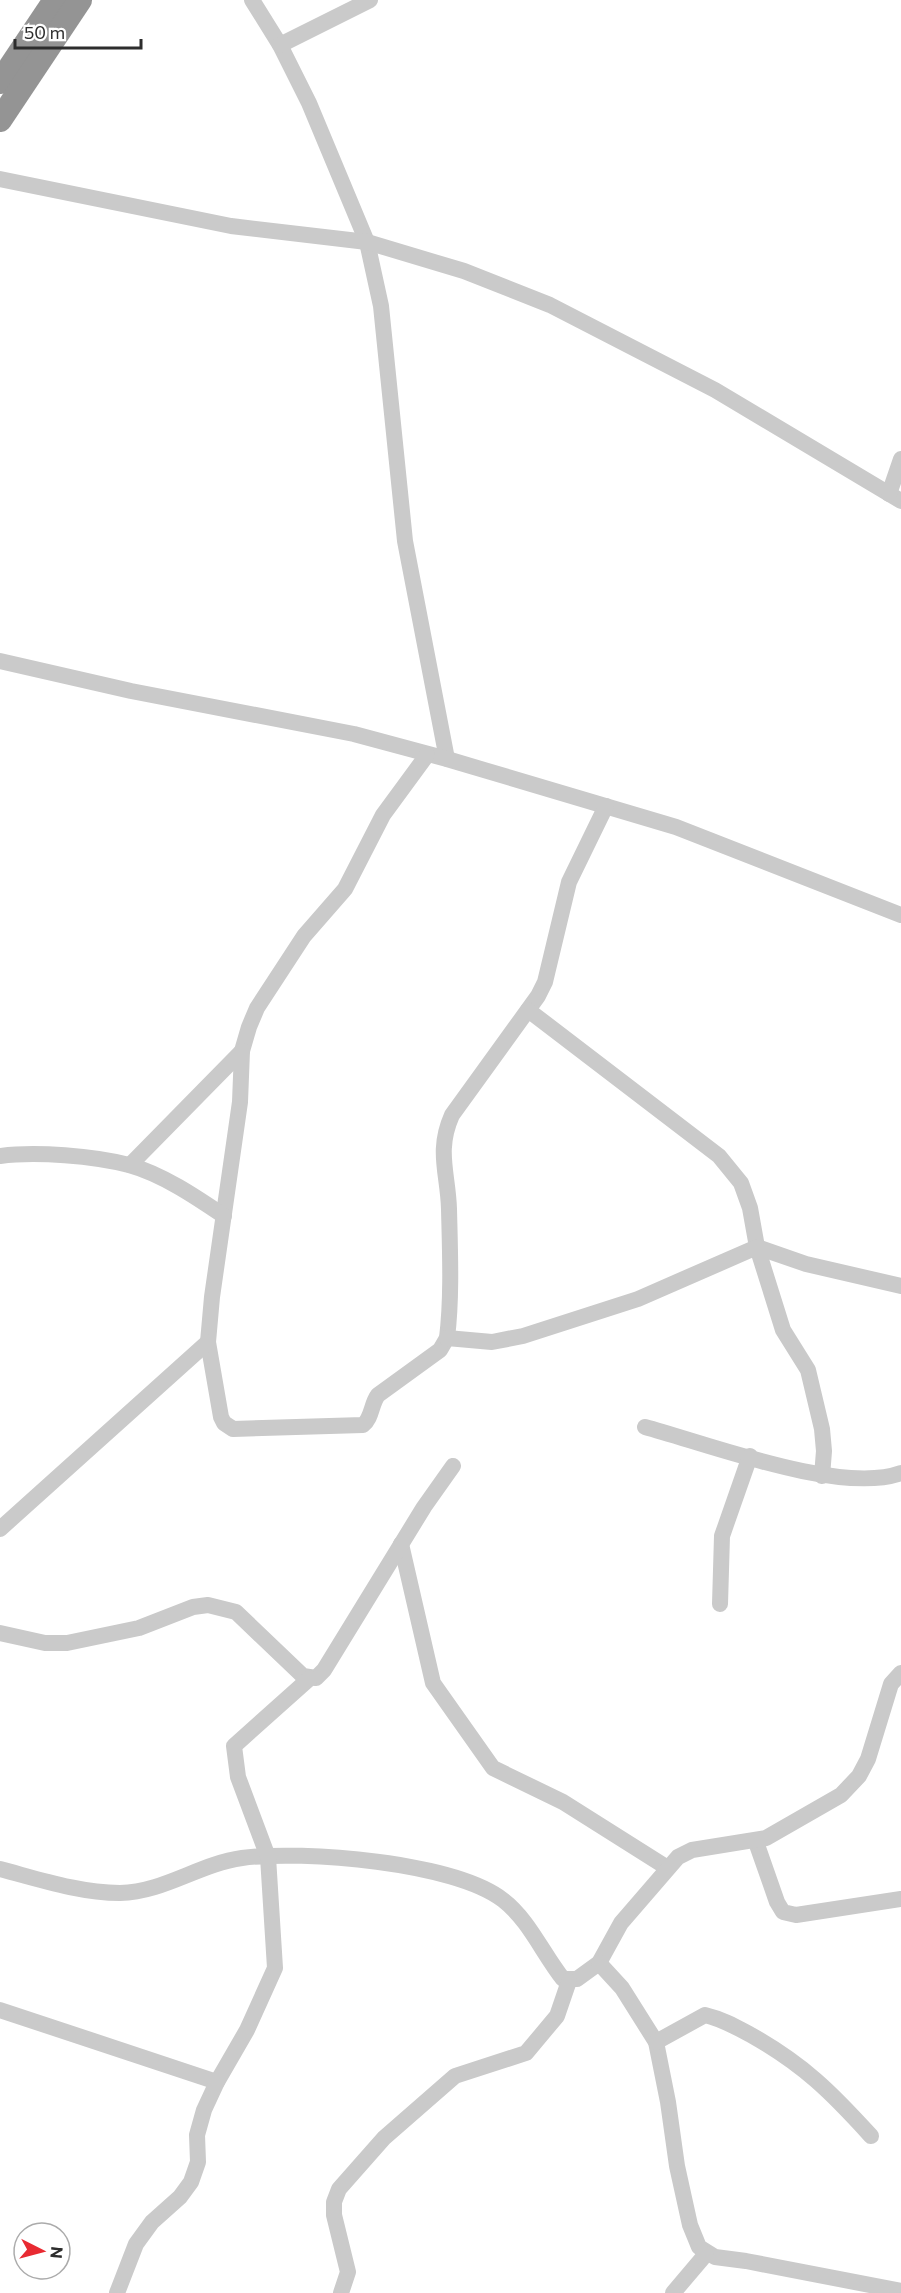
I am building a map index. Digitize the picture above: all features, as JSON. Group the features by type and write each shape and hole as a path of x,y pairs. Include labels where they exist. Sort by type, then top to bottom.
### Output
{"highway":[{"path":"0,82 55,0"},
{"path":"0,120 80,0"}],"street":[{"path":"252,0 280,45 309,103 366,242 381,306 405,541 447,759"},
{"path":"280,45 370,0"},
{"path":"0,179 231,226 366,242 464,271 550,305 715,390 895,497 901,459"},
{"path":"0,661 131,691 354,734 447,759 676,827 901,915"},
{"path":"427,755 383,815 345,889 304,936 258,1008 242,1051 240,1102 208,1341 221,1418 233,1429 363,1425 369,1418 378,1395 440,1350 447,1338 449,1206 441,1153 444,1131 452,1115 528,1010 545,982 569,882 606,806"},
{"path":"528,1010 719,1156 741,1183 750,1208 757,1247 783,1330 808,1370 822,1429 824,1450 822,1476"},
{"path":"130,1165 242,1051"},
{"path":"0,1156 41,1153 130,1165 158,1178 224,1216"},
{"path":"447,1338 492,1342 523,1336 638,1299 757,1247 806,1264 901,1286"},
{"path":"0,1529 208,1341"},
{"path":"645,1427 822,1476 867,1479 901,1473"},
{"path":"720,1604 722,1536 750,1456"},
{"path":"0,1634 45,1643 67,1643 139,1628 193,1607 208,1605 236,1612 303,1676 316,1677 324,1670 401,1544 453,1466"},
{"path":"401,1544 433,1683 493,1768 562,1802 666,1867"},
{"path":"0,1869 58,1885 119,1893 143,1891 207,1866 242,1858 315,1856 418,1868 472,1882 503,1900 530,1930 563,1979 569,1981 577,1979 599,1963 621,1923 666,1867 678,1857 693,1851 756,1842 841,1796 859,1776 868,1759 891,1684 901,1673"},
{"path":"117,2293 136,2244 152,2222 180,2197 191,2182 198,2162 197,2135 204,2110 217,2082 247,2030 275,1968 268,1857 238,1777 234,1746 310,1678"},
{"path":"756,1842 777,1902 783,1912 796,1915 901,1899"},
{"path":"599,1963 622,1988 656,2042 690,2225 699,2247 706,2254 901,2291"},
{"path":"341,2293 348,2272 334,2215 334,2202 339,2189 384,2138 456,2076 526,2053 557,2016 569,1981"},
{"path":"0,2010 116,2051 217,2082"},
{"path":"656,2042 705,2015 719,2018 782,2052 823,2083 871,2136"},
{"path":"673,2293 706,2254"}]}
